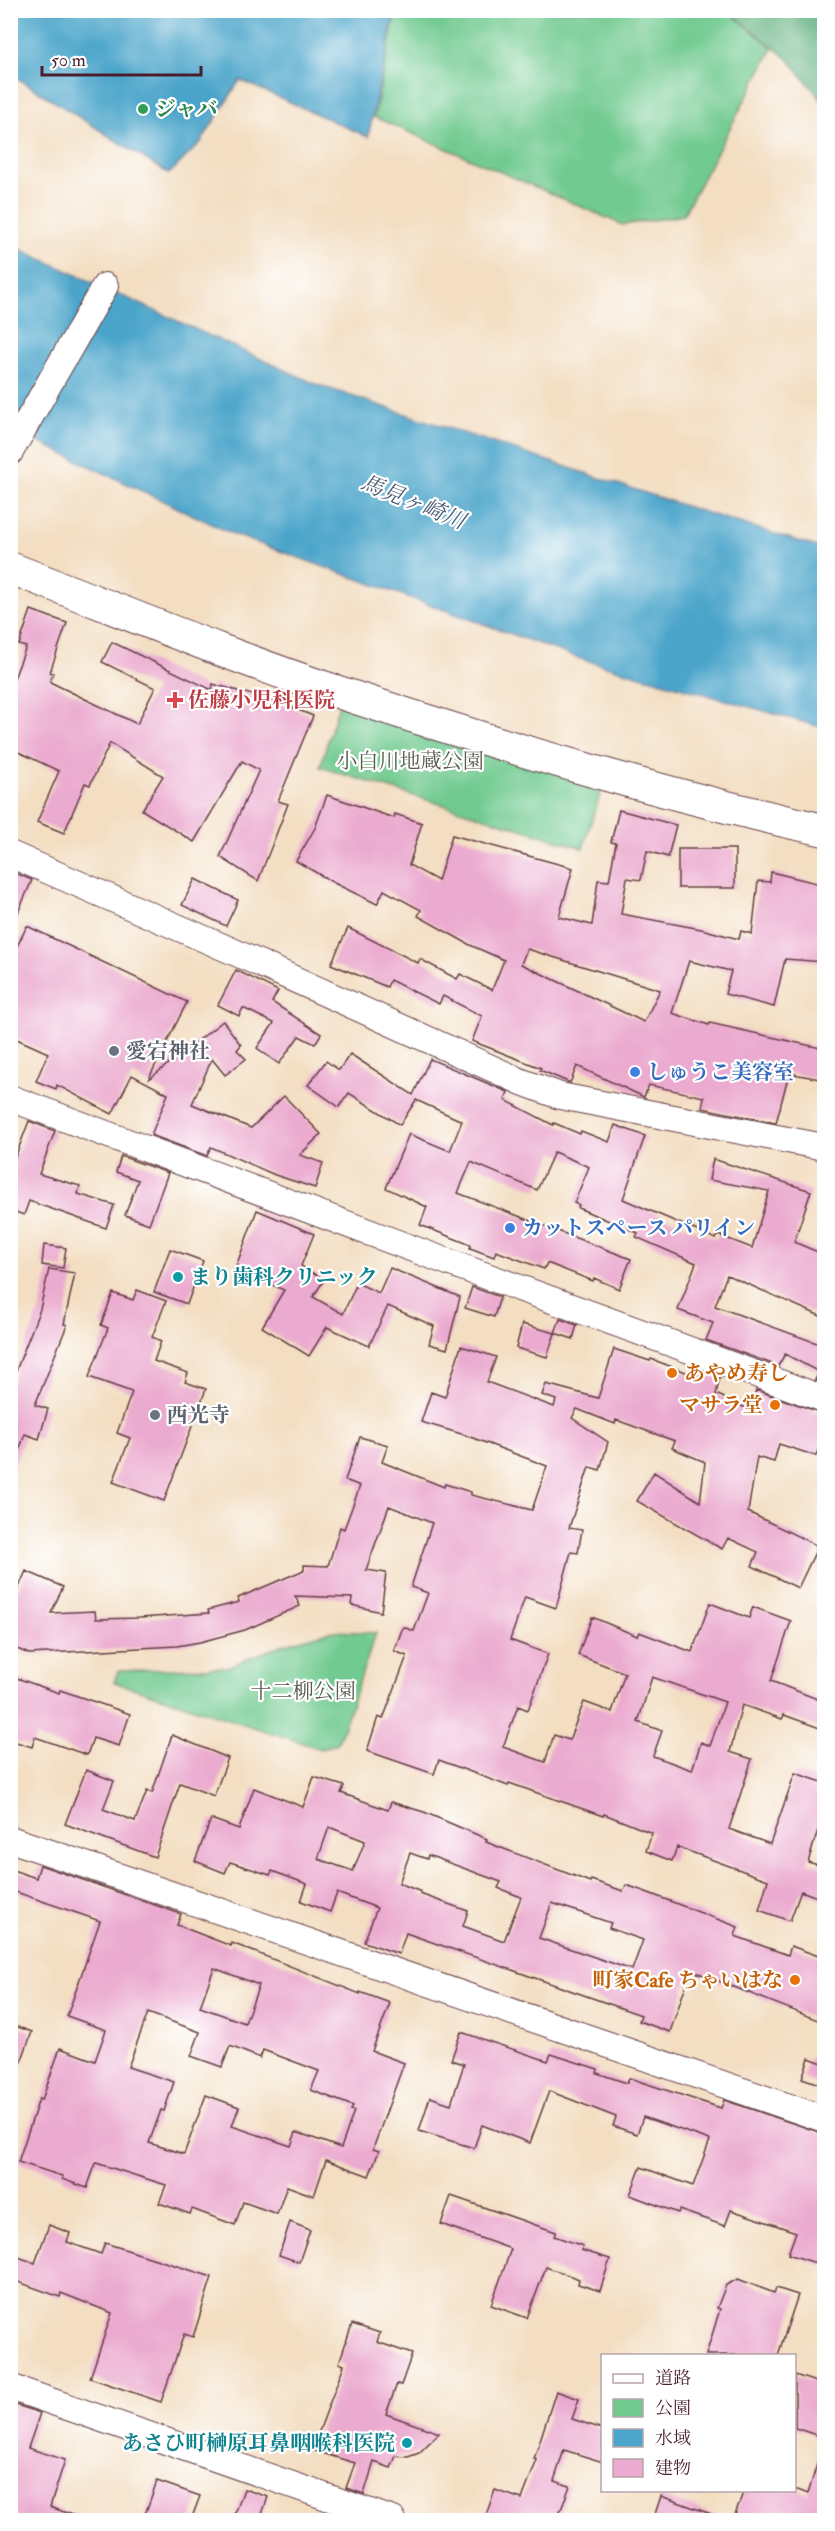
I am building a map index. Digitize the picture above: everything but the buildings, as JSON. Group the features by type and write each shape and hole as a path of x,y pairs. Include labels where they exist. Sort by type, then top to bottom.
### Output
{"street":[{"path":"10,452 105,286"},
{"path":"10,568 331,690 614,779 716,806 825,830"},
{"path":"10,854 522,1082 550,1092 825,1148"},
{"path":"10,1098 448,1262 825,1399"},
{"path":"10,1839 825,2119"},
{"path":"10,2387 393,2520"}],"green space":[{"path":"718,10 729,12 773,48 683,215 623,225 374,117 396,11"},
{"path":"718,11 824,11 824,103 788,59 729,12"},
{"name":"小白川地蔵公園","path":"339,704 603,785 583,848 320,767"},
{"name":"十二柳公園","path":"333,1631 376,1633 338,1743 321,1749 114,1682 118,1671 227,1667 285,1644"}],"water":[{"name":"ジャバ","path":"11,10 395,11 368,137 240,80 201,142 169,174 11,74"},
{"name":"馬見ヶ崎川","path":"11,245 318,385 691,508 824,549 824,728 581,659 235,535 11,429"}],"place":[{"name":"ジャバ","path":"143,109"},
{"name":"佐藤小児科医院","path":"175,700"},
{"name":"愛宕神社","path":"114,1051"},
{"name":"しゅうこ美容室","path":"635,1072"},
{"name":"カットスペース パリイン","path":"510,1228"},
{"name":"まり歯科クリニック","path":"178,1277"},
{"name":"あやめ寿し","path":"672,1373"},
{"name":"マサラ堂","path":"775,1405"},
{"name":"西光寺","path":"155,1415"},
{"name":"町家Cafe ちゃいはな","path":"795,1980"},
{"name":"あさひ町榊原耳鼻咽喉科医院","path":"407,2443"}]}
